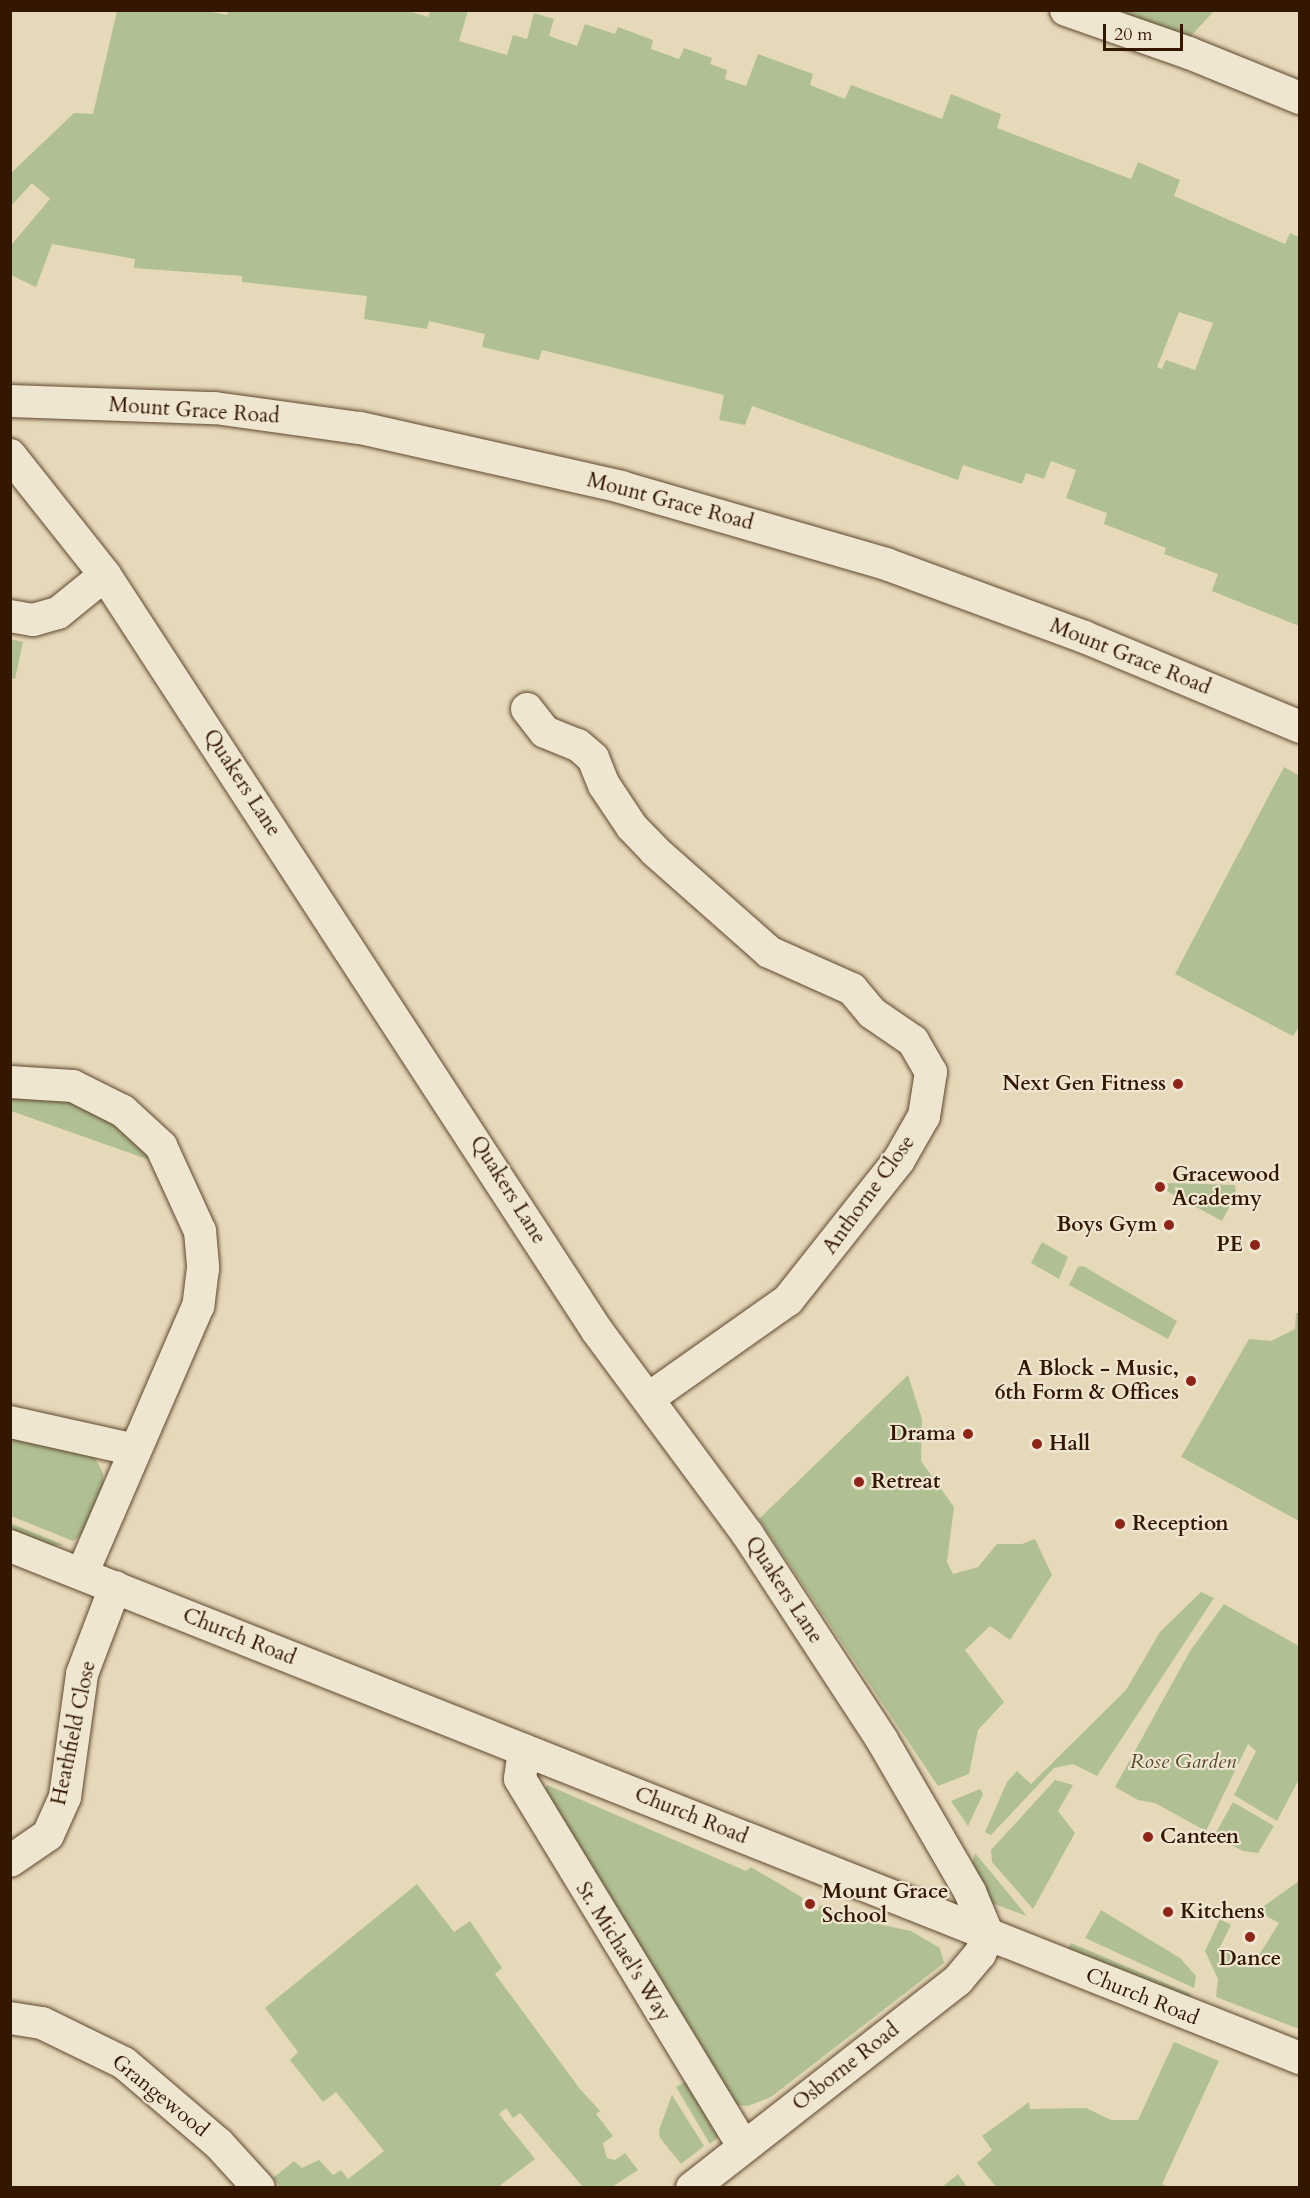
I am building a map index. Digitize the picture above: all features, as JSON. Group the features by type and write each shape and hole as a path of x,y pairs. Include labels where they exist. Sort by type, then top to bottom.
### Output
{"street":[{"path":"1066,10 1189,53 1299,98"},
{"name":"Mount Grace Road","path":"10,401 215,408 338,425 621,487 886,564 1084,637 1299,727"},
{"name":"Quakers Lane","path":"10,455 105,575 598,1332 650,1398 748,1535 882,1740 970,1892 988,1935"},
{"path":"10,616 33,620 58,613 105,575"},
{"name":"Anthorne Close","path":"527,709 545,732 578,745 593,758 604,784 632,827 655,851 769,952 852,989 872,1013 913,1041 931,1072 924,1116 899,1160 788,1300 650,1398"},
{"path":"10,1082 73,1086 123,1111 161,1146 200,1231 203,1268 198,1306 82,1574"},
{"path":"10,1422 135,1450"},
{"name":"Church Road","path":"10,1546 1299,2058"},
{"name":"Heathfield Close","path":"10,1861 48,1835 65,1797 82,1674 115,1587"},
{"name":"St. Michael's Way","path":"524,1750 520,1779 744,2147"},
{"name":"Osborne Road","path":"692,2187 958,1980 980,1954 988,1935"},
{"name":"Grangewood","path":"10,2018 42,2023 124,2063 219,2144 259,2187"}],"green space":[{"path":"405,10 428,17 430,11 468,11 459,41 507,55 513,35 527,39 534,13 554,19 549,36 577,46 585,24 615,34 618,27 653,40 651,49 679,59 684,48 712,58 710,64 727,70 725,79 746,86 758,54 813,74 810,85 845,99 851,85 942,119 951,94 1001,114 997,128 1131,179 1138,162 1180,180 1174,196 1285,244 1290,233 1299,237 1299,626 1212,591 1218,574 1164,554 1166,548 1104,524 1107,513 1066,498 1076,470 1051,461 1044,479 1026,473 1022,484 963,465 958,480 752,406 745,425 719,420 724,395 542,350 539,360 482,347 485,334 429,321 427,329 364,319 367,296 242,282 242,276 134,268 135,259 52,244 36,287 11,275 11,245 50,199 32,183 11,206 11,173 74,113 93,114 117,11 207,11 227,15 228,11","holes":["1179,312 1213,323 1195,370 1166,360 1162,369 1157,367"]},
{"path":"1110,11 1214,11 1188,39"},
{"path":"10,639 23,642 15,679 11,678"},
{"path":"1284,767 1300,776 1300,1025 1293,1036 1175,974"},
{"path":"10,1091 37,1091 96,1106 161,1164 11,1111"},
{"path":"1166,1183 1235,1185 1236,1194 1222,1221 1163,1189"},
{"path":"1042,1242 1068,1257 1059,1279 1031,1263"},
{"path":"1083,1266 1177,1321 1168,1339 1069,1285 1078,1267"},
{"path":"1296,1313 1300,1313 1299,1521 1181,1457 1249,1339 1271,1341 1295,1329"},
{"path":"908,1375 922,1419 921,1461 954,1507 947,1562 953,1574 978,1567 997,1544 1022,1544 1035,1539 1052,1575 1010,1640 990,1626 965,1650 1004,1702 978,1730 969,1774 938,1786 759,1519"},
{"path":"10,1434 84,1450 95,1458 103,1473 104,1488 84,1533 73,1541 11,1516"},
{"path":"10,1523 64,1545 47,1546 11,1531"},
{"path":"1201,1592 1214,1598 1097,1776 1073,1764 1054,1768 991,1835 985,1832 1007,1782 1017,1771 1031,1784 1126,1690 1160,1632"},
{"name":"Rose Garden","path":"1224,1604 1299,1646 1299,1779 1277,1821 1234,1795 1256,1751 1248,1744 1206,1831 1155,1803 1138,1800 1115,1787 1190,1651"},
{"path":"1055,1780 1073,1785 1058,1811 1075,1833 1033,1909 992,1862 991,1850"},
{"path":"547,1785 746,1871 751,1867 803,1898 801,1903 818,1911 820,1905 850,1918 911,1931 940,1948 944,1963 771,2097 748,2106 733,2105 543,1799"},
{"path":"980,1789 983,1794 968,1826 951,1801"},
{"path":"1233,1802 1274,1826 1258,1853 1243,1851 1214,1836"},
{"path":"975,1853 1027,1916 989,1902 971,1867"},
{"path":"1299,1881 1299,2029 1216,1997 1218,1979 1205,1951 1220,1919 1231,1925 1219,1949 1254,1963 1279,1923 1257,1911"},
{"path":"417,1884 454,1932 470,1921 502,1968 495,1974 580,2089 600,2111 596,2114 613,2136 603,2143 607,2158 615,2160 625,2153 638,2170 612,2187 583,2187 520,2113 513,2118 506,2108 499,2114 535,2159 498,2187 281,2188 273,2178 294,2161 302,2168 319,2160 333,2175 341,2170 348,2179 384,2151 336,2092 323,2102 290,2060 298,2052 265,2008"},
{"path":"1101,1910 1180,1958 1196,1976 1194,1988 1085,1938"},
{"path":"1071,1943 1191,1994 1190,1999 1067,1950"},
{"path":"1174,2042 1219,2061 1162,2184 1169,2187 996,2187 977,2163 992,2150 982,2136 1029,2102 1030,2109 1086,2108 1111,2120 1138,2120"},
{"path":"687,2081 721,2135 710,2144 676,2087"},
{"path":"672,2095 704,2146 681,2164 660,2138 659,2130"},
{"path":"958,2174 967,2187 942,2187"}],"place":[{"name":"Next Gen Fitness","path":"1178,1084"},
{"name":"Gracewood Academy","path":"1160,1187"},
{"name":"Boys Gym","path":"1169,1225"},
{"name":"PE","path":"1255,1245"},
{"name":"A Block - Music, 6th Form & Offices","path":"1191,1381"},
{"name":"Drama","path":"968,1434"},
{"name":"Hall","path":"1037,1444"},
{"name":"Retreat","path":"859,1482"},
{"name":"Reception","path":"1120,1524"},
{"name":"Canteen","path":"1148,1837"},
{"name":"Mount Grace School","path":"810,1904"},
{"name":"Kitchens","path":"1168,1912"},
{"name":"Dance","path":"1250,1937"}]}
